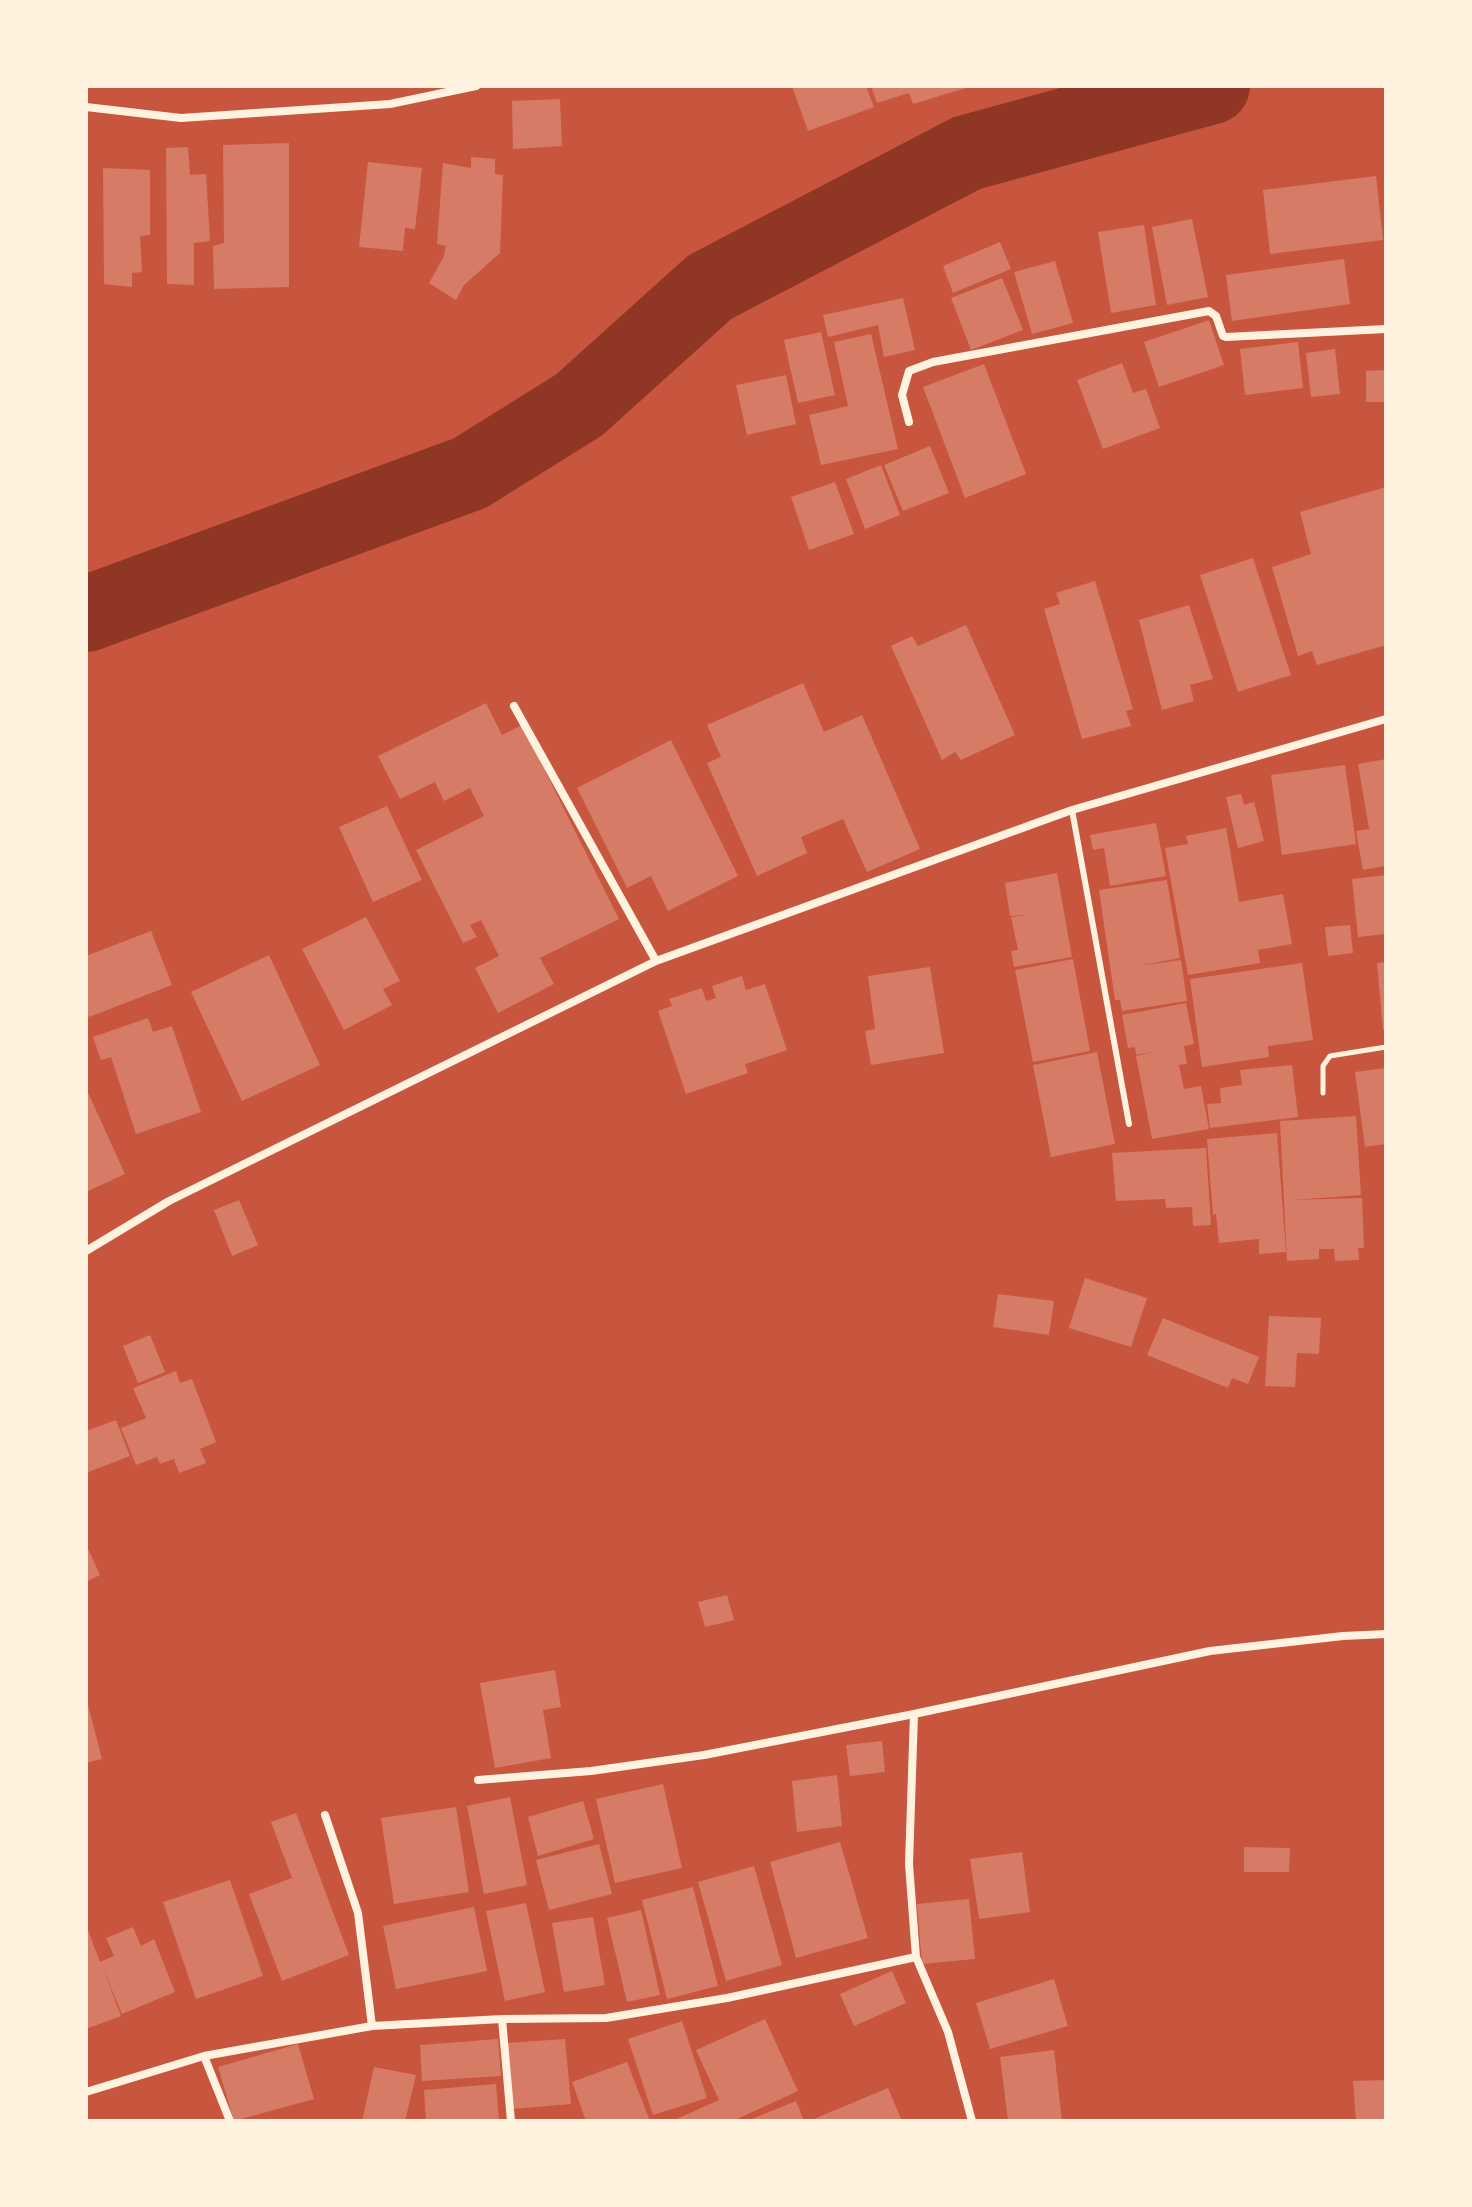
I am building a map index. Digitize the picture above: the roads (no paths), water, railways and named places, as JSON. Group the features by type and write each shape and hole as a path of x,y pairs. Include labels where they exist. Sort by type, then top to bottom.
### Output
{"street":[{"path":"86,107 181,118 390,104 476,86"},
{"path":"909,422 902,395 909,371 933,362 1209,311 1216,316 1226,337 1386,329"},
{"path":"514,706 656,961"},
{"path":"86,1251 169,1201 656,961 1072,810 1386,719"},
{"path":"478,1780 591,1771 704,1755 1210,1651 1386,1634"},
{"path":"914,1714 909,1864 916,1957 948,2032 972,2121"},
{"path":"325,1815 358,1913 372,2026"},
{"path":"86,2092 204,2056 372,2026 502,2019 606,2018 727,1998 916,1957"},
{"path":"502,2019 511,2121"},
{"path":"204,2056 230,2121"}],"lane":[{"path":"1072,810 1129,1124"}],"waterway":[{"path":"86,614 470,473 579,405 710,287 967,153 1212,86"}]}
